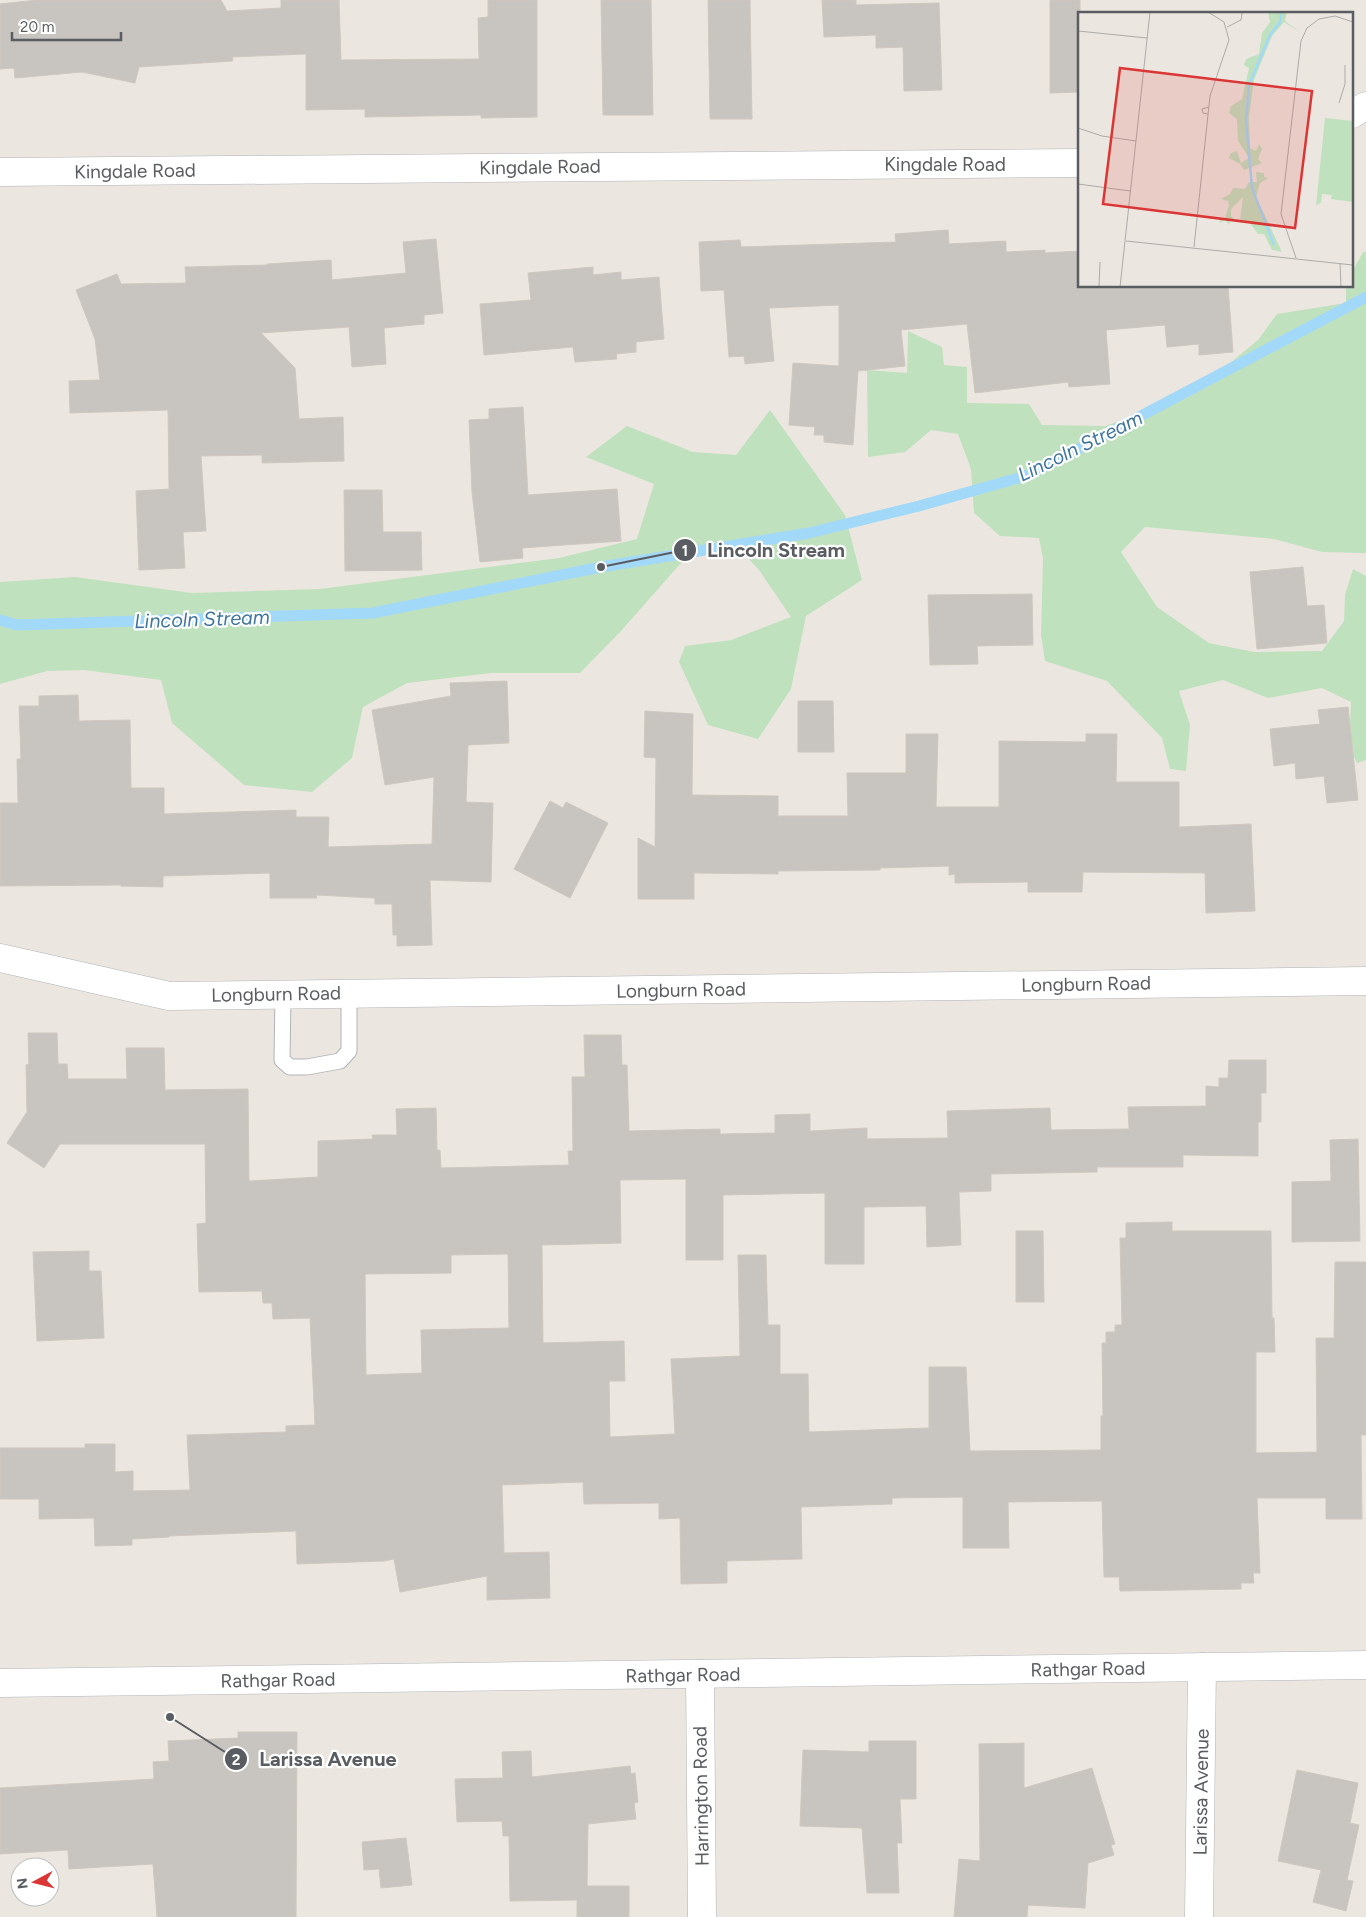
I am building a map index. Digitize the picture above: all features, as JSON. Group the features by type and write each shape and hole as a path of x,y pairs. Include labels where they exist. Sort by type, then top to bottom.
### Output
{"street":[{"path":"1354,113 1366,106"},
{"name":"Kingdale Road","path":"0,172 1078,163"},
{"name":"Longburn Road","path":"0,958 169,996 1366,981"},
{"name":"Rathgar Road","path":"0,1683 1366,1665"},
{"name":"Larissa Avenue","path":"1199,1917 1202,1667"},
{"name":"Harrington Road","path":"700,1674 702,1917"}],"lane":[{"path":"283,994 282,1060 290,1067 307,1067 340,1061 349,1051 349,993"}],"green space":[{"path":"1363,252 1366,252 1366,553 1322,552 1274,539 1145,527 1121,552 1157,607 1209,643 1254,652 1322,651 1344,621 1345,595 1353,569 1366,576 1366,760 1357,763 1349,748 1351,702 1322,688 1268,698 1223,680 1179,691 1190,725 1186,771 1170,769 1162,738 1107,681 1045,661 1041,635 1043,558 1039,538 1000,536 974,513 971,469 958,434 931,430 905,452 868,457 867,370 907,373 908,331 942,347 944,365 967,367 967,403 1029,404 1042,425 1105,426 1189,397 1258,340 1277,314 1346,303 1346,288 1354,288 1354,268"},
{"path":"770,410 845,515 862,580 806,616 791,689 758,739 708,725 679,662 685,646 731,640 791,617 759,570 732,541 680,564 621,631 580,673 491,673 407,683 363,707 352,758 312,792 244,785 172,723 161,680 84,670 47,671 0,684 0,582 75,577 192,593 320,589 559,558 637,539 654,484 586,457 627,426 693,452 736,455"}],"building":[{"path":"37,0 221,0 227,11 281,8 281,0 339,0 341,60 479,59 478,18 488,17 488,0 537,0 537,117 481,118 481,115 365,117 365,109 306,110 306,54 232,57 233,61 139,67 135,83 82,72 15,78 14,68 0,69 0,4"},
{"path":"601,0 651,0 653,115 603,115"},
{"path":"708,0 750,0 752,119 710,119"},
{"path":"822,0 856,0 856,5 939,3 942,90 904,91 903,47 876,48 876,35 824,37"},
{"path":"1050,0 1080,0 1080,12 1078,12 1078,92 1050,93"},
{"path":"948,230 949,244 1006,241 1006,252 1045,250 1045,253 1078,251 1078,288 1228,288 1233,352 1199,355 1199,344 1167,347 1165,325 1106,330 1110,384 1069,387 1068,382 975,393 967,324 901,330 905,366 858,371 853,445 824,442 824,435 814,435 815,427 789,425 793,363 839,366 839,305 769,308 774,361 745,364 744,356 729,357 724,290 701,291 699,242 740,240 741,247 896,242 895,234"},
{"path":"436,239 443,313 424,315 424,324 384,328 386,364 352,367 349,327 261,333 295,368 299,419 343,417 344,461 262,463 262,455 201,456 206,531 183,532 185,568 139,570 136,491 169,489 168,410 70,413 69,381 100,380 95,339 76,290 117,274 121,284 186,283 185,267 267,265 331,260 332,280 406,273 403,242"},
{"path":"593,267 593,275 621,272 621,280 659,277 664,339 636,342 636,352 616,354 617,359 575,362 573,347 484,355 480,304 531,300 528,273"},
{"path":"523,407 528,495 617,489 621,541 522,548 523,558 480,562 472,492 469,420 489,419 489,409"},
{"path":"344,490 382,490 383,532 421,532 422,570 345,571"},
{"path":"1303,567 1307,606 1324,605 1327,643 1257,649 1250,572"},
{"path":"1032,594 1033,645 977,646 978,664 930,665 928,595"},
{"path":"507,681 509,743 468,745 466,802 493,803 491,882 430,880 432,945 397,946 397,935 393,935 392,904 375,904 375,898 316,895 317,898 270,898 270,873 163,876 163,887 121,885 0,886 0,803 18,803 17,759 21,759 19,706 39,706 39,696 78,695 79,721 130,720 131,788 164,788 164,814 296,810 296,817 329,817 328,847 432,844 434,777 385,785 372,710 451,696 450,683"},
{"path":"798,701 833,701 834,752 798,752"},
{"path":"1348,707 1358,800 1327,803 1324,776 1296,779 1295,763 1274,766 1270,729 1320,724 1318,710"},
{"path":"645,711 693,714 692,795 778,796 778,816 848,816 847,773 906,773 906,734 938,734 936,807 999,807 999,741 1086,742 1086,734 1117,734 1116,782 1179,782 1179,827 1251,824 1255,911 1206,913 1205,873 1083,872 1082,892 1028,892 1028,882 955,883 955,874 949,875 949,866 880,868 880,870 778,871 778,874 694,873 694,899 638,899 638,838 655,847 656,758 644,757"},
{"path":"550,801 563,808 566,802 608,823 570,898 514,869"},
{"path":"28,1033 57,1033 58,1064 67,1064 68,1079 127,1079 126,1048 164,1048 165,1090 248,1089 249,1181 318,1177 318,1141 373,1139 372,1135 397,1135 396,1109 436,1108 437,1150 440,1150 441,1168 569,1165 568,1151 573,1151 572,1077 585,1077 584,1035 621,1035 622,1065 627,1065 629,1131 720,1129 720,1134 775,1133 775,1115 810,1114 810,1131 867,1128 867,1139 948,1138 947,1111 1050,1108 1051,1130 1129,1129 1128,1107 1206,1106 1206,1086 1219,1087 1219,1078 1228,1078 1229,1060 1266,1060 1266,1093 1261,1093 1261,1122 1258,1122 1258,1156 1183,1155 1183,1167 1097,1167 1097,1172 991,1174 991,1191 959,1192 961,1245 927,1247 926,1206 864,1207 864,1264 825,1264 825,1193 723,1195 723,1260 686,1260 686,1179 620,1180 621,1243 542,1245 543,1343 624,1341 625,1381 609,1381 610,1437 675,1434 671,1359 740,1356 738,1255 766,1255 768,1325 780,1325 780,1374 808,1374 809,1432 929,1428 929,1367 966,1367 970,1451 1101,1450 1101,1416 1103,1416 1102,1343 1106,1343 1106,1332 1115,1332 1115,1325 1122,1325 1120,1238 1126,1238 1126,1223 1172,1222 1172,1231 1271,1231 1272,1318 1274,1318 1275,1352 1256,1352 1256,1453 1317,1452 1316,1338 1334,1338 1335,1262 1366,1262 1366,1435 1361,1435 1362,1519 1326,1519 1326,1498 1257,1498 1260,1573 1253,1573 1254,1583 1241,1583 1241,1589 1120,1591 1119,1577 1104,1577 1102,1501 1008,1502 1009,1548 963,1548 963,1497 892,1498 892,1504 801,1507 802,1559 727,1561 727,1583 681,1584 680,1518 659,1519 659,1503 584,1504 583,1482 502,1485 504,1553 549,1552 550,1598 487,1600 487,1576 400,1592 394,1559 297,1564 296,1531 169,1536 132,1539 132,1545 95,1546 94,1518 39,1519 39,1499 0,1499 0,1448 85,1448 85,1444 115,1444 115,1472 133,1471 133,1491 190,1490 187,1435 286,1432 286,1426 315,1425 310,1318 273,1319 272,1303 263,1303 262,1291 199,1292 197,1224 206,1223 205,1144 60,1144 44,1168 7,1143 27,1112 26,1065 29,1064","holes":["508,1254 509,1328 421,1330 422,1373 366,1375 365,1274 451,1273 451,1255"]},
{"path":"1358,1139 1360,1241 1292,1242 1292,1182 1331,1181 1330,1140"},
{"path":"1016,1231 1043,1231 1044,1302 1016,1302"},
{"path":"89,1251 89,1271 101,1271 104,1338 37,1341 33,1252"},
{"path":"238,1732 297,1732 296,1917 157,1917 153,1864 69,1869 68,1850 0,1854 0,1788 154,1779 153,1762 169,1761 168,1741 238,1738"},
{"path":"869,1741 916,1741 916,1799 900,1799 902,1843 897,1843 899,1893 867,1893 862,1828 800,1826 803,1750 869,1752"},
{"path":"1024,1743 1024,1788 1092,1768 1115,1844 1111,1845 1114,1855 1088,1863 1085,1908 1028,1905 1027,1917 954,1917 959,1859 980,1861 979,1744"},
{"path":"531,1751 532,1777 630,1766 631,1774 635,1773 638,1802 634,1803 636,1819 588,1824 587,1886 629,1886 629,1917 577,1917 577,1900 510,1901 509,1836 503,1836 502,1821 457,1822 455,1779 503,1778 502,1752"},
{"path":"1297,1770 1358,1783 1350,1823 1359,1825 1347,1880 1353,1881 1346,1911 1313,1902 1321,1870 1278,1861"},
{"path":"406,1838 412,1885 381,1888 379,1869 364,1870 362,1842"}],"waterway":[{"name":"Lincoln Stream","path":"0,620 17,625 373,613 601,567 809,533 919,506 1029,475 1366,297"}],"place":[{"name":"Lincoln Stream","path":"601,567"},
{"name":"Larissa Avenue","path":"170,1717"}]}
